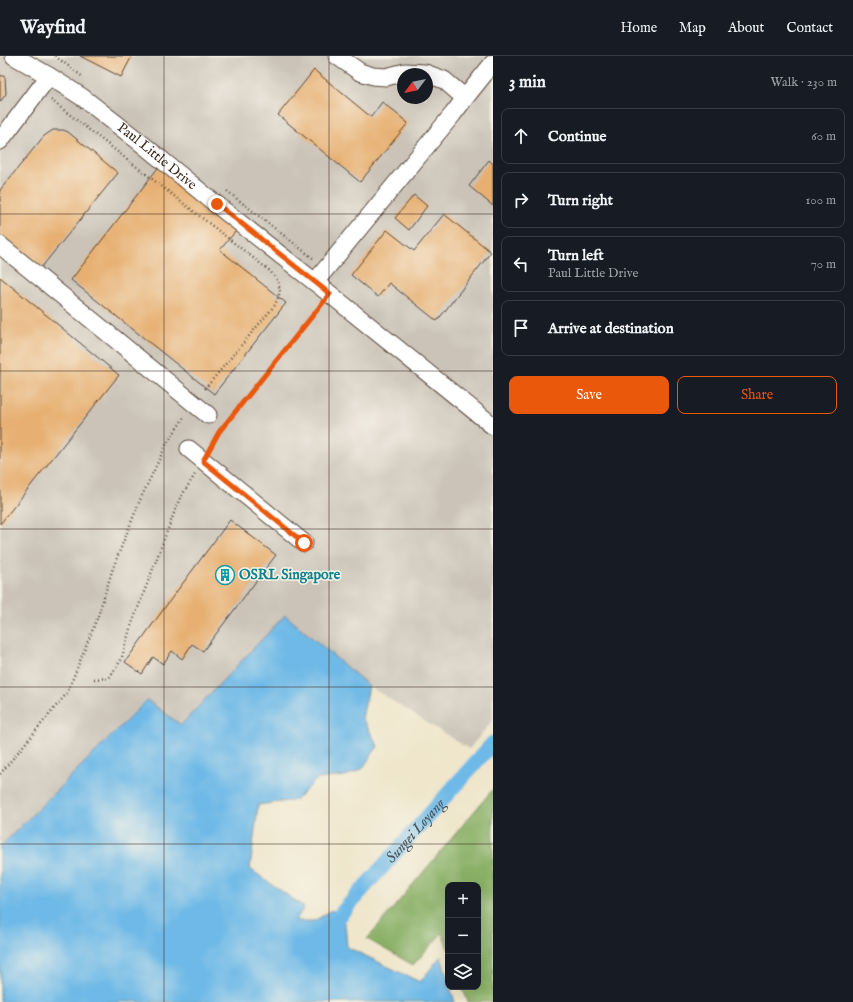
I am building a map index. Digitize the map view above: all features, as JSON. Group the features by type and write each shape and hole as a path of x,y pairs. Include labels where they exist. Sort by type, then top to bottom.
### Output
{"lane":[{"name":"Paul Little Drive","path":"14,56 49,76 111,120 493,426"},
{"path":"336,56 360,72 373,76 386,77 405,72 425,73 444,80 465,98"},
{"path":"315,282 493,63"},
{"path":"0,141 49,76"},
{"path":"0,245 208,415"},
{"path":"189,449 304,543"}],"path":[{"path":"0,774 67,693 97,619 113,568 140,500 166,445 193,403 275,305 280,292 278,281 270,271 38,90"},
{"path":"94,678 109,678 121,660 130,629 179,500 219,432 330,294"}],"shaded area":[{"path":"0,56 493,56 493,720 469,749 369,686 285,615 181,725 146,700 0,847"}],"green space":[{"path":"493,789 493,1002 468,1002 463,990 481,990 481,882 445,882 445,941 442,933 413,965 367,939"}],"water":[{"path":"285,615 369,686 362,718 378,746 362,769 346,776 317,779 296,800 258,805 250,869 304,907 295,921 314,921 332,910 345,924 347,947 420,982 441,956 445,970 445,990 451,990 455,1002 0,1002 0,847 147,700 181,725"}],"building":[{"path":"80,56 132,56 121,77"},
{"path":"314,70 371,117 382,102 408,123 360,182 278,115"},
{"path":"0,75 5,77 6,94 0,102"},
{"path":"53,130 63,130 68,132 118,173 40,269 0,236 0,190 44,136"},
{"path":"489,160 493,164 493,206 469,186"},
{"path":"161,164 240,226 220,250 286,303 214,394 71,280"},
{"path":"414,195 427,206 409,230 395,218"},
{"path":"444,214 491,252 437,321 389,283 378,297 351,275 387,230 414,251"},
{"path":"0,277 119,375 0,524"},
{"name":"OSRL Singapore","path":"230,520 276,555 203,651 192,644 182,659 172,651 163,664 153,657 142,674 125,662"}],"waterway":[{"name":"Sungei Loyang","path":"337,918 493,743"}],"place":[{"name":"OSRL Singapore","path":"225,575"}],"route":[{"path":"217,204 330,294 219,432 203,461 304,543"}]}
